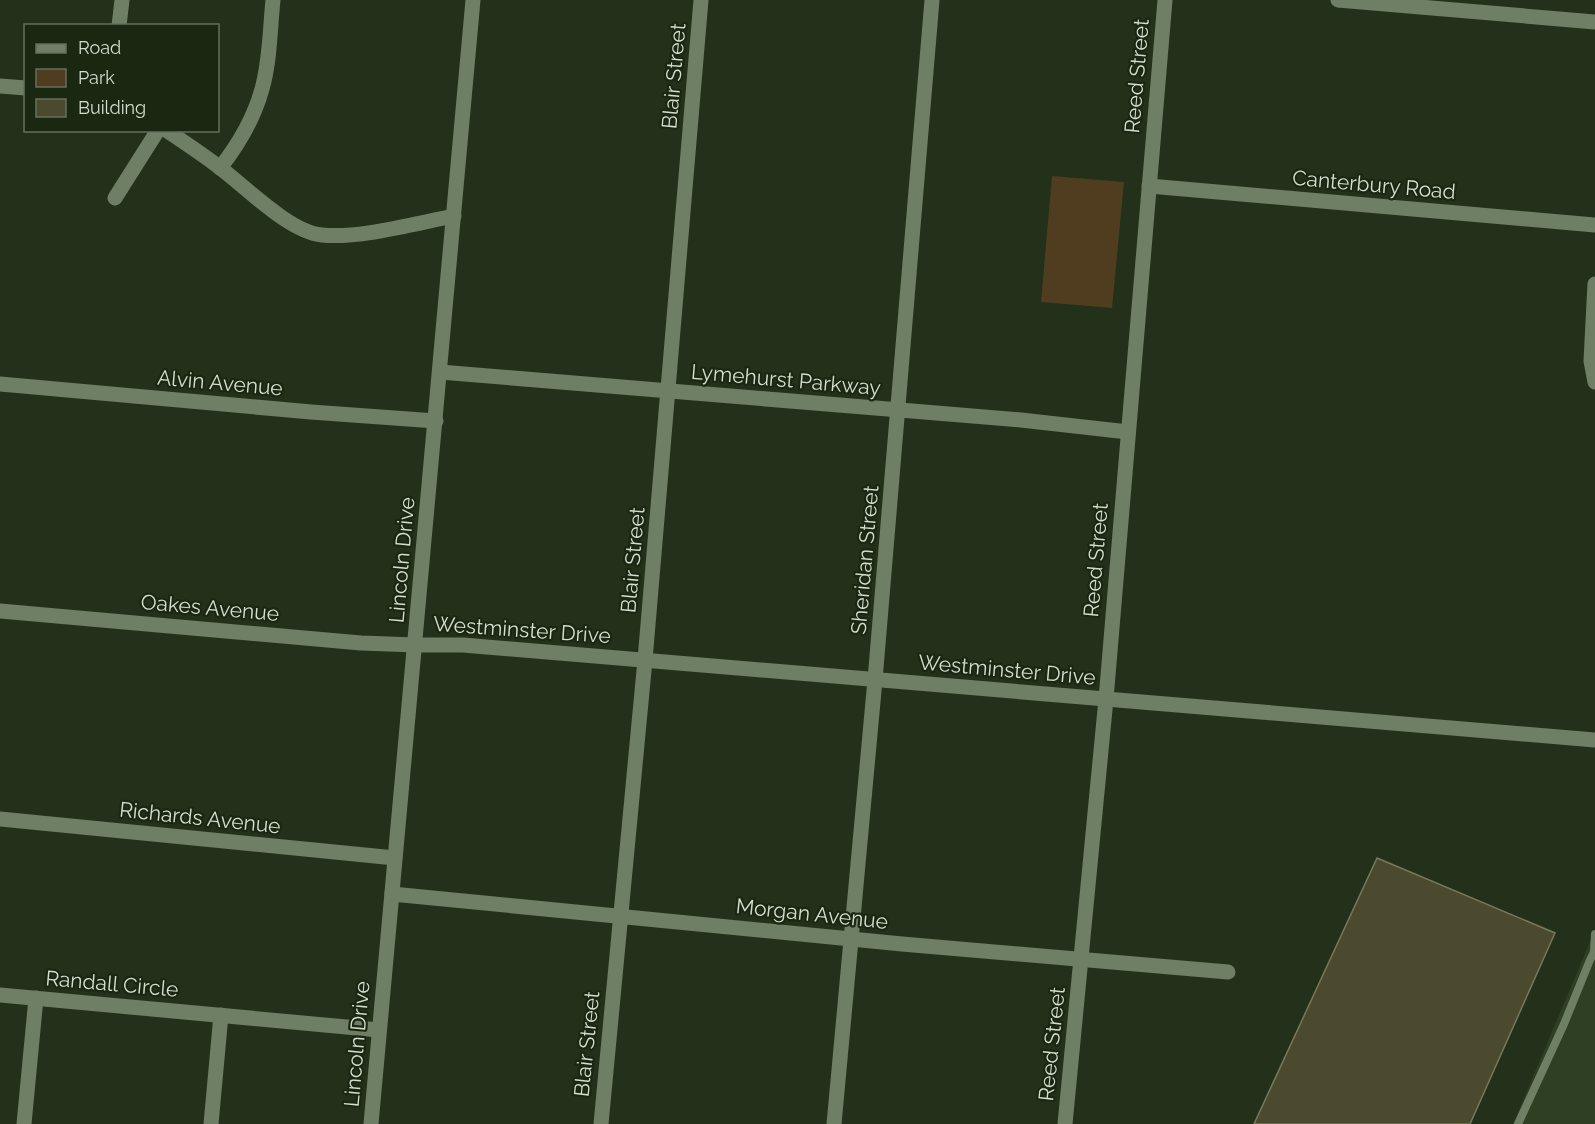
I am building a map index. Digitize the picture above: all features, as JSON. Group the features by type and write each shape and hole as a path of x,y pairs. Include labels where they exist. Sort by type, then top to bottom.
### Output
{"street":[{"path":"119,24 122,0"},
{"path":"220,168 237,146 248,126 262,90 273,0"},
{"name":"Lincoln Drive","path":"371,1124 473,0"},
{"name":"Blair Street","path":"601,1124 669,391 701,0"},
{"name":"Sheridan Street","path":"834,1124 875,680 932,0"},
{"name":"Reed Street","path":"1065,1124 1106,699 1165,0"},
{"path":"1338,0 1595,22"},
{"path":"0,86 24,88"},
{"path":"115,198 157,132"},
{"path":"169,132 220,168 283,218 309,232 322,235 357,234 454,216"},
{"name":"Canterbury Road","path":"1149,186 1595,225"},
{"path":"1595,284 1591,361 1595,382"},
{"name":"Lymehurst Parkway","path":"440,372 1021,420 1128,432"},
{"name":"Alvin Avenue","path":"0,384 436,421"},
{"name":"Oakes Avenue","path":"0,611 361,643 416,645"},
{"name":"Westminster Drive","path":"416,645 463,645 1595,740"},
{"name":"Richards Avenue","path":"0,819 395,858"},
{"name":"Morgan Avenue","path":"392,894 851,939 1228,972"},
{"name":"Randall Circle","path":"0,995 379,1030"},
{"path":"24,1124 36,998"},
{"path":"211,1124 221,1015"}],"lane":[{"path":"1518,1124 1594,952 1595,934"}],"shaded area":[{"path":"1595,930 1595,1124 1513,1124"}],"green space":[{"path":"1052,176 1124,182 1112,308 1041,302"}],"building":[{"path":"1377,858 1555,933 1470,1124 1254,1124"}]}
